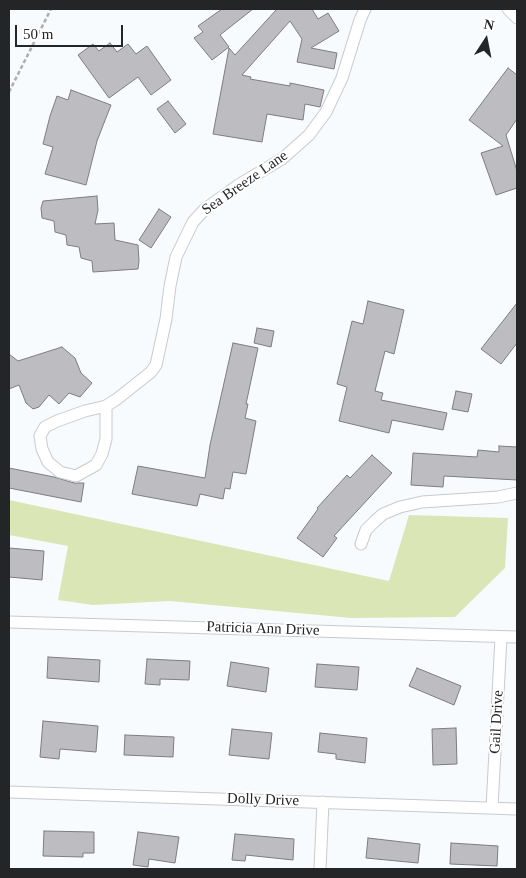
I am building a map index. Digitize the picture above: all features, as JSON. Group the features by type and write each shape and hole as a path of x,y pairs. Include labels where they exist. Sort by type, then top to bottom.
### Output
{"street":[{"name":"Sea Breeze Lane","path":"106,406 106,438 102,454 96,465 76,476 60,472 48,462 42,449 40,436 45,427 84,411 106,406 144,377 156,365 176,257 192,222 205,209 240,184 282,159 309,135 326,112 342,78 360,20 366,9"},
{"path":"508,9 517,18"},
{"path":"361,544 366,530 375,521 383,514 400,508 422,502 498,497 517,493"},
{"name":"Patricia Ann Drive","path":"9,622 517,637"},
{"name":"Gail Drive","path":"492,808 501,637"},
{"name":"Dolly Drive","path":"9,792 517,809"},
{"path":"320,869 323,802"}],"path":[{"path":"9,92 51,9"}],"green space":[{"path":"9,500 389,581 409,515 508,518 505,568 455,617 351,618 170,601 93,605 58,600 68,546 9,535"}],"building":[{"path":"222,9 253,9 220,35 229,47 212,60 194,38 203,32 198,26"},
{"path":"277,9 312,9 318,19 328,13 339,31 311,48 337,53 334,69 297,62 302,39 290,21 242,75 251,77 250,79 290,86 290,83 324,90 320,107 305,104 303,120 267,114 262,142 213,134 229,48 235,55"},
{"path":"110,43 117,52 128,44 136,54 147,46 171,80 151,95 138,77 109,98 78,55 93,44 99,51"},
{"path":"508,68 517,75 517,119 506,135 517,171 517,188 496,195 481,153 503,146 469,120"},
{"path":"71,90 111,105 97,141 86,185 45,174 53,147 43,144 50,116 57,96 68,100"},
{"path":"168,101 186,124 175,133 157,109"},
{"path":"97,196 98,210 95,224 114,223 115,240 138,245 138,269 93,272 92,261 81,258 79,247 67,245 66,235 55,232 54,221 42,218 41,208 43,201"},
{"path":"159,209 171,217 151,248 139,240"},
{"path":"368,301 404,310 394,354 385,351 375,391 383,393 381,400 447,413 443,430 392,420 389,433 339,421 347,387 337,384 352,321 363,324"},
{"path":"517,303 517,343 501,364 481,349"},
{"path":"257,328 274,331 271,347 254,343"},
{"path":"233,343 258,348 246,404 248,404 245,418 256,421 246,474 233,472 230,489 225,488 223,499 200,494 197,506 132,494 138,466 205,478 210,445"},
{"path":"62,347 75,358 81,373 92,383 80,397 69,393 59,404 49,395 39,407 33,409 26,403 19,385 9,389 9,354 18,361"},
{"path":"456,391 472,394 468,412 452,409"},
{"path":"499,446 517,447 517,480 444,476 443,487 411,485 413,453 477,457 478,450 499,452"},
{"path":"372,455 392,473 334,536 337,538 323,557 297,538 317,508 347,475 350,478"},
{"path":"9,468 74,483 84,483 81,502 9,488"},
{"path":"9,548 44,551 42,580 9,577"},
{"path":"48,657 100,660 99,682 47,678"},
{"path":"147,659 190,661 189,680 160,679 160,685 145,684"},
{"path":"231,662 269,668 266,692 227,686"},
{"path":"317,664 359,667 357,690 315,687"},
{"path":"417,668 461,686 454,705 409,686"},
{"path":"43,721 98,726 96,752 60,749 59,759 40,757"},
{"path":"456,728 457,764 433,765 432,729"},
{"path":"232,729 272,733 269,759 229,755"},
{"path":"320,733 367,738 365,763 336,759 336,754 318,752"},
{"path":"125,735 174,737 173,757 124,755"},
{"path":"44,831 94,832 94,853 83,853 83,857 43,856"},
{"path":"138,832 179,837 175,863 149,859 148,867 133,865"},
{"path":"235,834 294,839 293,860 246,855 245,861 232,860"},
{"path":"368,838 420,844 418,863 366,858"},
{"path":"451,843 498,846 497,866 450,864"}]}
